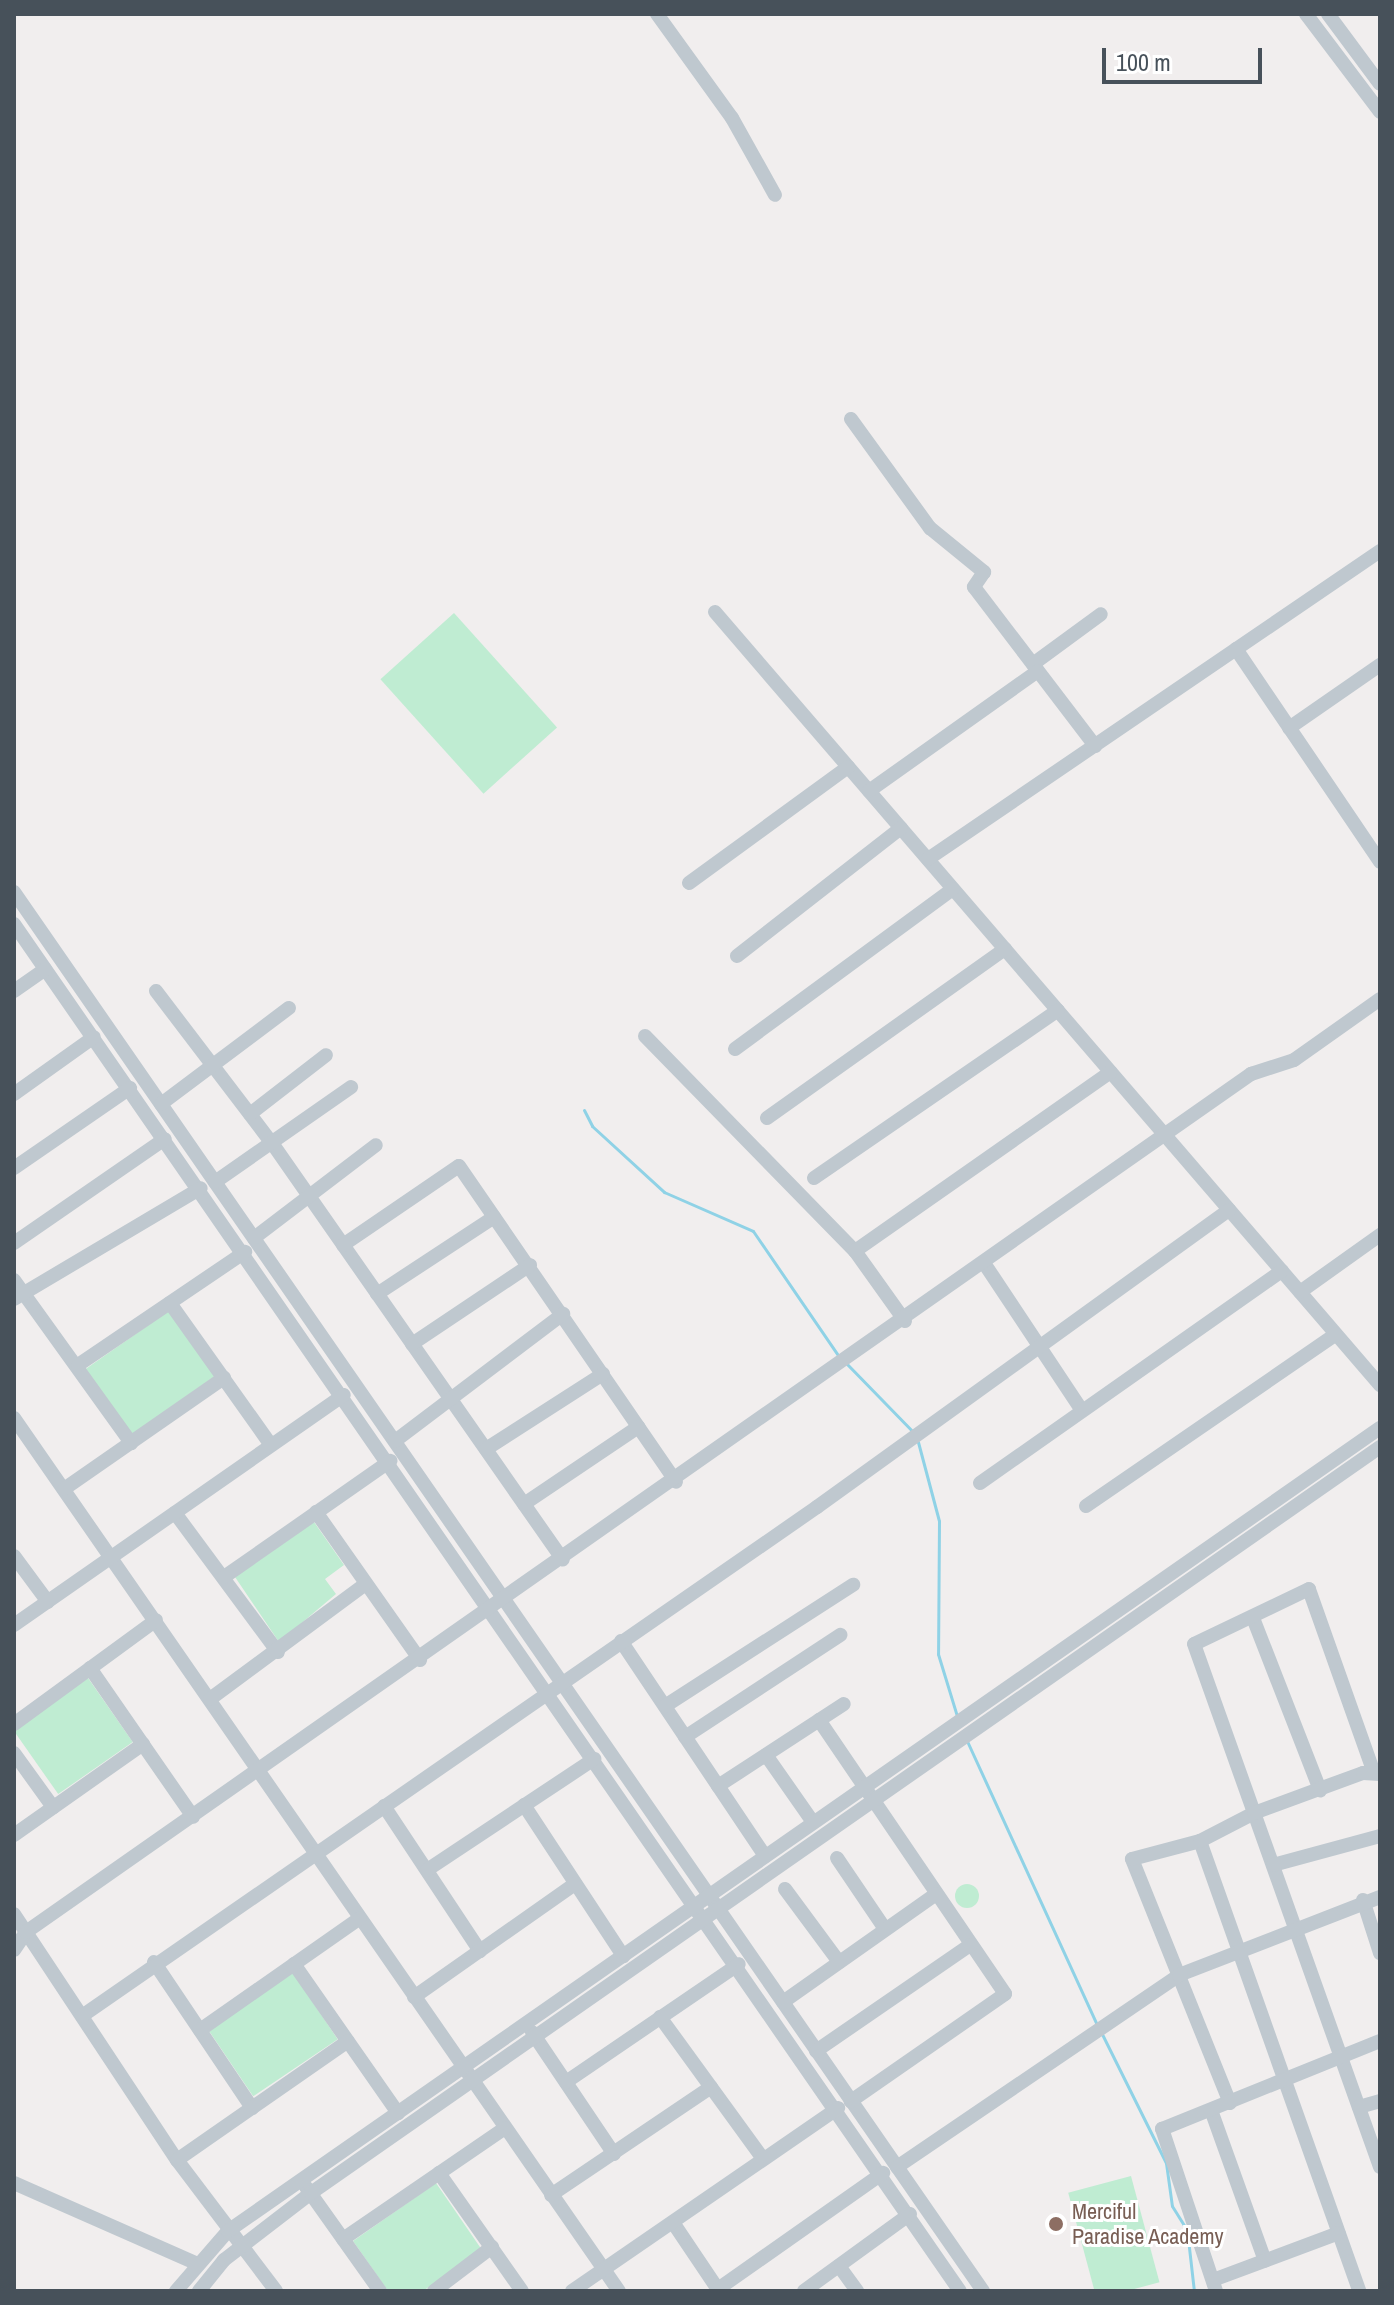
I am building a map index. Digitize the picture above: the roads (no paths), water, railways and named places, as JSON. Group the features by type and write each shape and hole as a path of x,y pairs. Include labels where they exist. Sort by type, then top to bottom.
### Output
{"street":[{"path":"657,14 732,118 775,195"},
{"path":"1306,14 1380,112"},
{"path":"1328,14 1380,84"},
{"path":"851,419 939,538 984,572 974,587 1095,746"},
{"path":"928,859 1380,551"},
{"path":"715,612 1380,1385"},
{"path":"869,791 1035,668 1101,614"},
{"path":"1236,649 1380,862"},
{"path":"1289,728 1380,665"},
{"path":"689,883 848,767"},
{"path":"737,956 901,828"},
{"path":"735,1049 953,889"},
{"path":"14,892 161,1104 245,1252 390,1461 499,1604"},
{"path":"14,924 165,1139 254,1238 395,1441 555,1687 719,1908 816,2051 883,2173 956,2285 968,2269"},
{"path":"767,1118 1005,949"},
{"path":"14,991 45,969"},
{"path":"156,991 272,1143 563,1560"},
{"path":"14,1950 26,1932 822,1381 1251,1074 1294,1060 1380,999"},
{"path":"161,1104 289,1008"},
{"path":"814,1178 1058,1010"},
{"path":"645,1036 855,1251 905,1321"},
{"path":"14,1094 94,1037"},
{"path":"250,1114 326,1055"},
{"path":"855,1251 1111,1072"},
{"path":"19,1296 208,1185 351,1087"},
{"path":"14,1168 130,1088"},
{"path":"14,1243 165,1139"},
{"path":"254,1238 376,1145"},
{"path":"343,1245 459,1166 530,1265 676,1482"},
{"path":"82,2016 154,1962 384,1806 1040,1347 1229,1210"},
{"path":"377,1294 494,1217"},
{"path":"1300,1292 1380,1235"},
{"path":"78,1365 245,1252"},
{"path":"412,1344 530,1265"},
{"path":"986,1266 1081,1409"},
{"path":"980,1483 1081,1409 1282,1271"},
{"path":"14,1280 19,1296 78,1365 131,1443"},
{"path":"170,1303 271,1445"},
{"path":"395,1441 563,1314"},
{"path":"1086,1506 1336,1334"},
{"path":"486,1449 603,1374"},
{"path":"64,1489 224,1378"},
{"path":"14,1625 344,1395"},
{"path":"14,1418 619,2291"},
{"path":"524,1504 638,1427"},
{"path":"176,2291 195,2263 228,2231 941,1731 1380,1428"},
{"path":"199,2291 242,2245 311,2193 1380,1447"},
{"path":"224,1577 390,1461"},
{"path":"316,1512 364,1585 420,1660"},
{"path":"175,1513 278,1652"},
{"path":"14,1556 48,1602"},
{"path":"210,1699 278,1652 364,1585"},
{"path":"665,1706 853,1585"},
{"path":"1230,2103 1132,1859 1200,1841 1254,1813 1377,1773 1309,1589 1194,1644 1254,1813 1273,1865 1296,1932 1380,2165"},
{"path":"1253,1618 1320,1790"},
{"path":"14,1724 156,1620"},
{"path":"685,1737 840,1635"},
{"path":"621,1641 765,1856"},
{"path":"90,1668 193,1817"},
{"path":"555,1687 594,1759 695,1905 844,2105 897,2167 983,2291"},
{"path":"718,1786 844,1704"},
{"path":"572,2291 674,2224 763,2159 1005,1994 819,1720"},
{"path":"14,1835 143,1744"},
{"path":"14,1753 53,1807"},
{"path":"766,1755 813,1822"},
{"path":"427,1870 594,1759"},
{"path":"524,1805 623,1956"},
{"path":"384,1806 480,1951"},
{"path":"1273,1865 1380,1836"},
{"path":"1200,1841 1359,2291"},
{"path":"837,1858 885,1929"},
{"path":"414,1997 575,1884"},
{"path":"785,1889 839,1962"},
{"path":"783,2002 936,1894"},
{"path":"897,2167 1179,1975 1239,1950 1296,1932 1363,1900 1380,1897"},
{"path":"1363,1900 1380,1953"},
{"path":"14,1914 177,2160 276,2291"},
{"path":"200,2030 360,1918"},
{"path":"816,2051 970,1945"},
{"path":"154,1962 252,2108"},
{"path":"294,1964 398,2113"},
{"path":"566,2082 739,1964"},
{"path":"660,2017 763,2159"},
{"path":"526,2023 614,2154"},
{"path":"177,2160 348,2041"},
{"path":"1339,2233 1265,2261 1214,2286 1162,2129 1342,2060 1380,2041"},
{"path":"551,2195 711,2087"},
{"path":"1359,2107 1380,2101"},
{"path":"1211,2110 1265,2261"},
{"path":"343,2239 505,2128"},
{"path":"439,2173 522,2291"},
{"path":"674,2224 719,2290 883,2173"},
{"path":"302,2180 380,2291"},
{"path":"14,2183 195,2263"},
{"path":"804,2291 910,2214"},
{"path":"434,2291 492,2247"},
{"path":"839,2266 857,2291"}],"waterway":[{"path":"584,1110 592,1126 664,1192 753,1231 840,1358"},
{"path":"846,1363 913,1432"},
{"path":"918,1442 939,1521 938,1654 957,1716"},
{"path":"967,1741 1097,2025"},
{"path":"1101,2032 1166,2163 1172,2206 1187,2230 1194,2291"}],"place":[{"name":"Merciful Paradise Academy","path":"1056,2224"}]}
